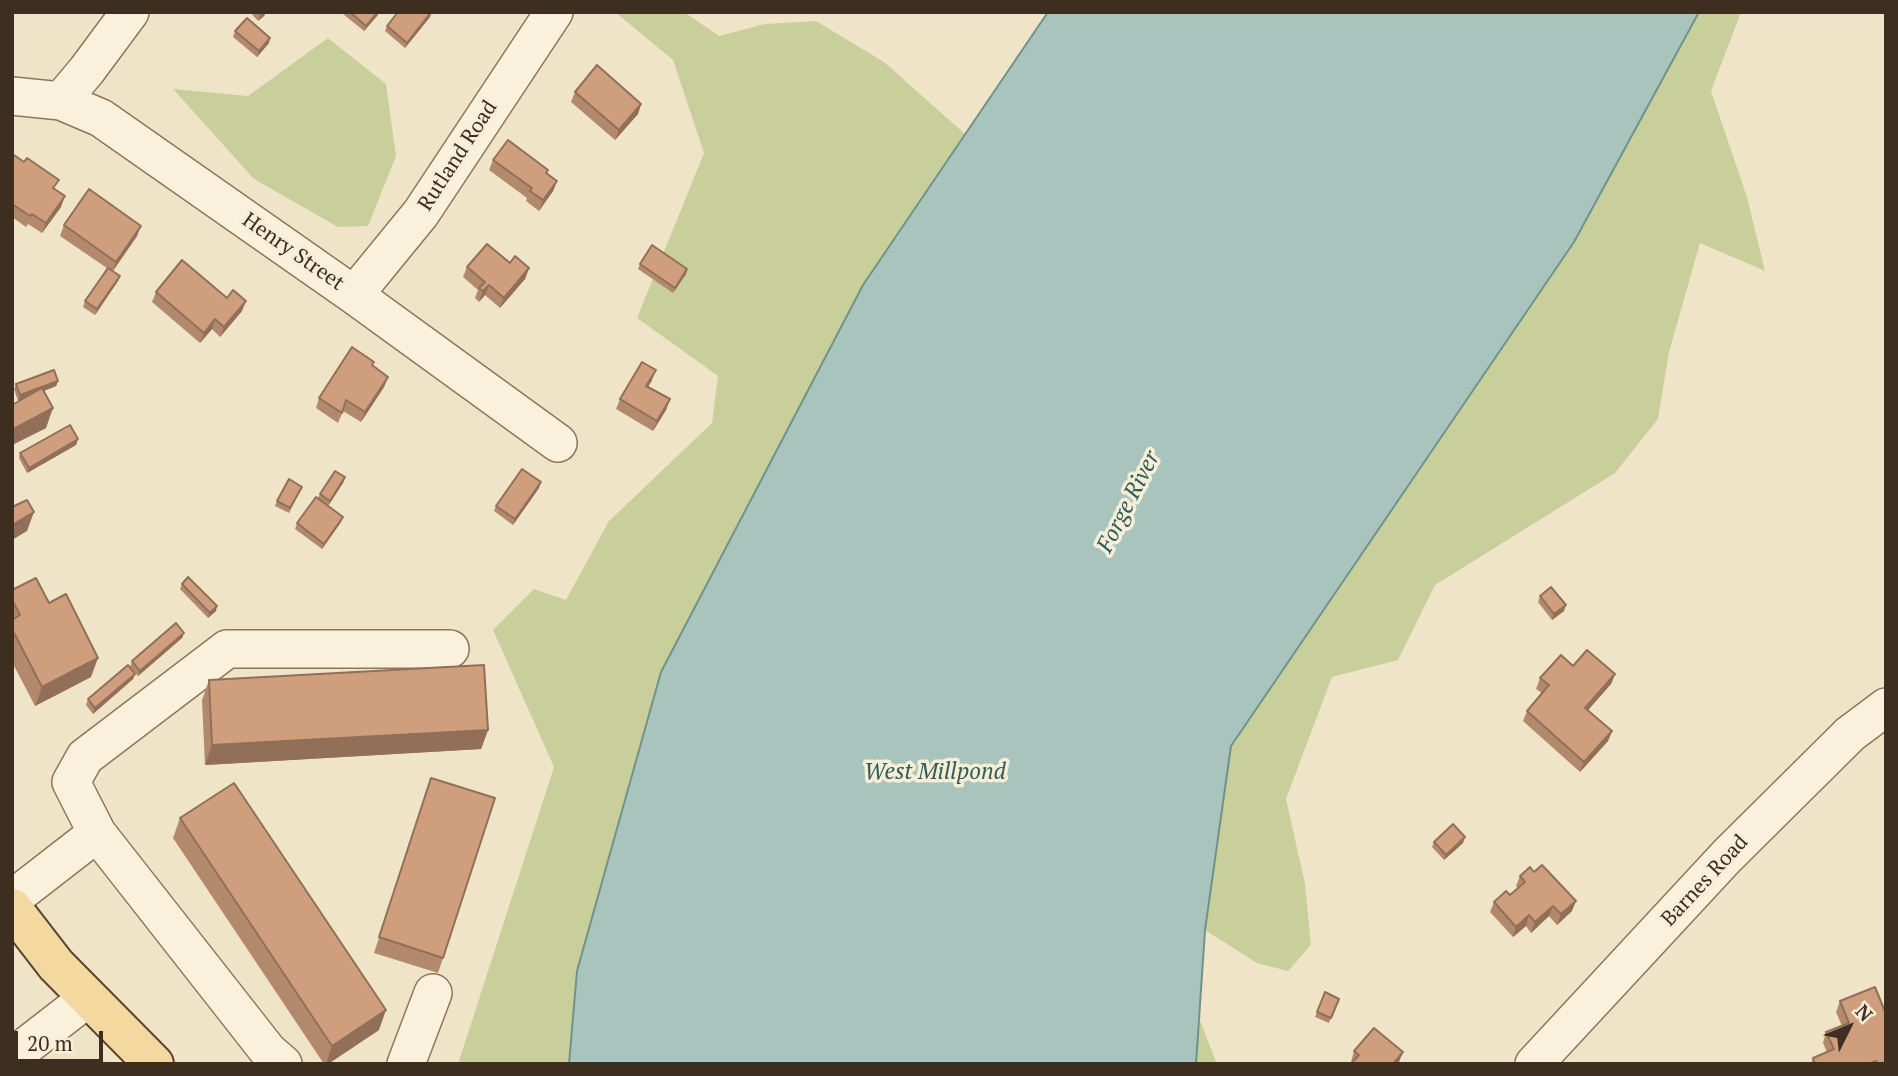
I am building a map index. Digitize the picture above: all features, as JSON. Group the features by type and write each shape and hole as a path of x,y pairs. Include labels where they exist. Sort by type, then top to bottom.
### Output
{"main road":[{"path":"13,909 56,965 153,1064"}],"street":[{"path":"61,101 87,71 130,12"},
{"name":"Rutland Road","path":"354,295 421,213 554,12"},
{"name":"Henry Street","path":"12,96 61,101 101,118 354,295 558,443"},
{"path":"283,1064 268,1051 97,834 71,782 85,757 227,649 450,649"},
{"name":"Barnes Road","path":"1534,1064 1727,856 1850,734 1886,707"},
{"path":"13,909 97,834"},
{"path":"406,1064 433,993"},
{"path":"12,1057 88,998"}],"green space":[{"path":"615,12 684,12 719,36 765,24 816,21 884,62 965,134 863,285 661,672 577,971 569,1064 458,1064 554,767 493,630 534,589 566,600 609,521 712,423 718,376 637,318 704,153 673,60"},
{"path":"1699,12 1741,12 1711,91 1747,197 1765,271 1700,243 1669,352 1658,419 1615,473 1435,585 1398,660 1332,677 1286,799 1305,884 1311,945 1288,971 1257,963 1205,930 1231,746 1574,242"},
{"path":"328,38 386,84 396,156 368,226 338,227 254,179 173,89 248,96"},
{"path":"1199,1018 1217,1064 1196,1064"}],"water":[{"name":"West Millpond","path":"1048,12 1699,12 1574,242 1231,746 1205,930 1196,1064 569,1064 577,971 661,672 863,285"}],"building":[{"path":"350,12 378,12 366,26"},
{"path":"398,12 431,12 407,43 387,26"},
{"path":"247,18 270,38 259,51 235,31"},
{"path":"597,65 641,104 619,130 575,92"},
{"path":"508,140 548,170 546,173 557,181 543,200 530,191 532,188 493,160"},
{"path":"14,155 24,162 27,158 59,180 53,188 65,196 46,223 12,204"},
{"path":"89,189 141,226 116,262 64,225"},
{"path":"487,244 510,263 515,256 529,268 504,298 489,285 483,291 479,288 485,282 467,267"},
{"path":"652,245 687,269 675,288 640,264"},
{"path":"182,260 227,298 233,290 246,301 224,327 215,319 204,333 156,292"},
{"path":"108,268 120,276 97,309 85,301"},
{"path":"352,347 374,362 372,365 388,377 365,412 346,400 342,413 319,398"},
{"path":"642,362 656,370 646,386 670,399 657,421 620,399"},
{"path":"54,370 58,381 20,395 16,384"},
{"path":"42,388 53,408 12,430 12,405"},
{"path":"70,425 78,439 29,468 20,453"},
{"path":"522,469 541,482 515,519 496,506"},
{"path":"335,471 345,477 330,501 320,494"},
{"path":"289,479 302,487 290,508 277,501"},
{"path":"316,497 343,517 324,544 297,523"},
{"path":"27,500 34,512 12,525 12,507"},
{"path":"188,577 217,606 210,613 182,584"},
{"path":"36,578 49,603 66,594 98,658 42,687 12,629 12,620 20,615 12,600 12,590"},
{"path":"1551,587 1566,605 1554,614 1540,596"},
{"path":"176,623 184,633 140,671 132,661"},
{"path":"1587,650 1615,674 1585,708 1612,731 1584,762 1527,711 1549,685 1540,678 1561,655 1573,666"},
{"path":"128,665 135,674 95,708 88,699"},
{"path":"484,665 488,730 212,745 209,680"},
{"path":"431,778 495,798 443,958 379,937"},
{"path":"234,783 386,1010 332,1046 180,818"},
{"path":"1453,824 1465,837 1446,855 1434,842"},
{"path":"1542,865 1576,901 1561,914 1553,906 1535,922 1529,915 1516,927 1494,902 1506,891 1510,895 1525,882 1520,876 1530,867 1534,872"},
{"path":"1875,987 1886,1014 1886,1064 1877,1064 1876,1061 1868,1064 1815,1064 1813,1058 1834,1049 1826,1032 1849,1023 1840,1001"},
{"path":"1325,992 1339,999 1331,1018 1317,1012"},
{"path":"1374,1028 1403,1052 1393,1064 1351,1064 1359,1055 1354,1051"}],"water label":[{"name":"Forge River","path":"1129,502"}]}
